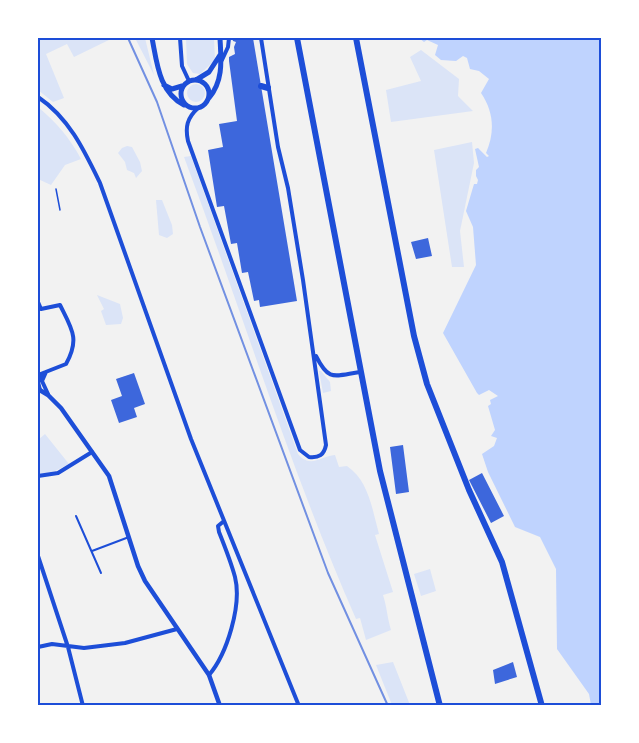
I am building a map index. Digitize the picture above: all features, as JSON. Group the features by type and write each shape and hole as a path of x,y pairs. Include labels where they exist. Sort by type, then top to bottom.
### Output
{"main road":[{"path":"152,38 164,86 173,99 198,108 206,104 216,88 221,57 220,38"},
{"path":"297,38 380,471 440,705"},
{"path":"356,38 423,372 469,490 502,562 542,705"},
{"path":"164,86 176,89 210,72 221,57"},
{"path":"189,82 203,82 209,95 208,100"},
{"path":"186,105 180,93 189,82"}],"street":[{"path":"180,38 182,66 189,82"},
{"path":"221,57 228,47 229,38"},
{"path":"198,108 187,123 188,141 300,450 304,455 315,458 323,453 326,446 288,188 265,87 261,38"},
{"path":"38,96 71,128 100,183 179,406 299,705"},
{"path":"38,302 41,309 60,305 74,335 74,343 66,364 42,374 38,381 39,390 48,395"},
{"path":"314,353 326,372 334,377 360,372"},
{"path":"42,374 42,381 48,395 72,422 114,486 145,581 209,675 220,705"},
{"path":"38,476 58,473 93,451"},
{"path":"209,675 222,656 235,613 236,578 218,526 224,521"},
{"path":"38,556 68,647 83,705"},
{"path":"38,648 52,644 84,648 125,643 177,629"}],"lane":[{"path":"76,516 101,573"},
{"path":"91,551 129,537"}],"path":[{"path":"56,189 60,210"}],"shaded area":[{"path":"38,38 113,38 74,57 67,44 46,54 64,98 53,102 38,90"},
{"path":"135,38 145,38 154,75"},
{"path":"186,38 214,38 215,60 200,74 193,73 187,64"},
{"path":"421,50 459,79 458,96 473,111 391,122 386,90 421,81 410,57"},
{"path":"196,84 202,87 205,93 202,99 196,102 190,99 187,93 190,87"},
{"path":"38,107 62,131 81,159 65,165 51,185 38,179"},
{"path":"472,142 474,163 460,231 464,267 452,267 434,150"},
{"path":"127,146 132,147 140,162 142,171 136,178 134,173 127,170 125,162 118,153"},
{"path":"191,156 298,454 307,461 316,461 335,455 339,467 347,466 354,472 369,496 379,534 375,535 393,592 383,595 391,630 366,640 360,618 356,619 288,448 184,157"},
{"path":"156,200 162,200 172,225 173,234 167,238 159,235"},
{"path":"97,295 120,304 123,318 121,324 106,325 101,311 104,309"},
{"path":"319,371 330,382 331,391 323,393"},
{"path":"45,434 69,464 55,471 38,475 38,440"},
{"path":"430,569 436,591 421,596 414,574"},
{"path":"393,662 410,705 392,705 376,665"}],"water":[{"path":"419,38 601,38 601,705 591,705 589,694 557,649 556,569 540,537 515,527 488,472 482,454 494,446 497,438 491,436 495,430 488,406 491,404 490,400 498,396 489,390 479,395 477,393 443,333 476,265 473,227 466,211 474,184 477,184 478,180 476,170 479,167 475,149 478,148 487,157 489,156 486,153 491,137 492,122 489,107 481,93 489,79 479,71 470,69 467,58 463,56 456,61 441,60 435,55 438,45 427,40 424,42"}],"building":[{"path":"232,38 253,38 297,301 260,307 259,300 254,301 248,272 242,273 237,243 231,244 224,206 217,207 208,150 223,147 219,124 237,121 229,61 229,57 235,54 236,42"},
{"path":"428,238 432,256 416,259 411,242"},
{"path":"134,373 145,404 134,408 137,417 119,423 111,400 122,396 116,379"},
{"path":"403,445 409,492 396,494 390,447"},
{"path":"482,473 504,516 491,523 469,480"},
{"path":"513,662 517,677 495,684 493,670"}],"railway":[{"path":"128,38 157,102 200,227 328,573 388,706"}]}
